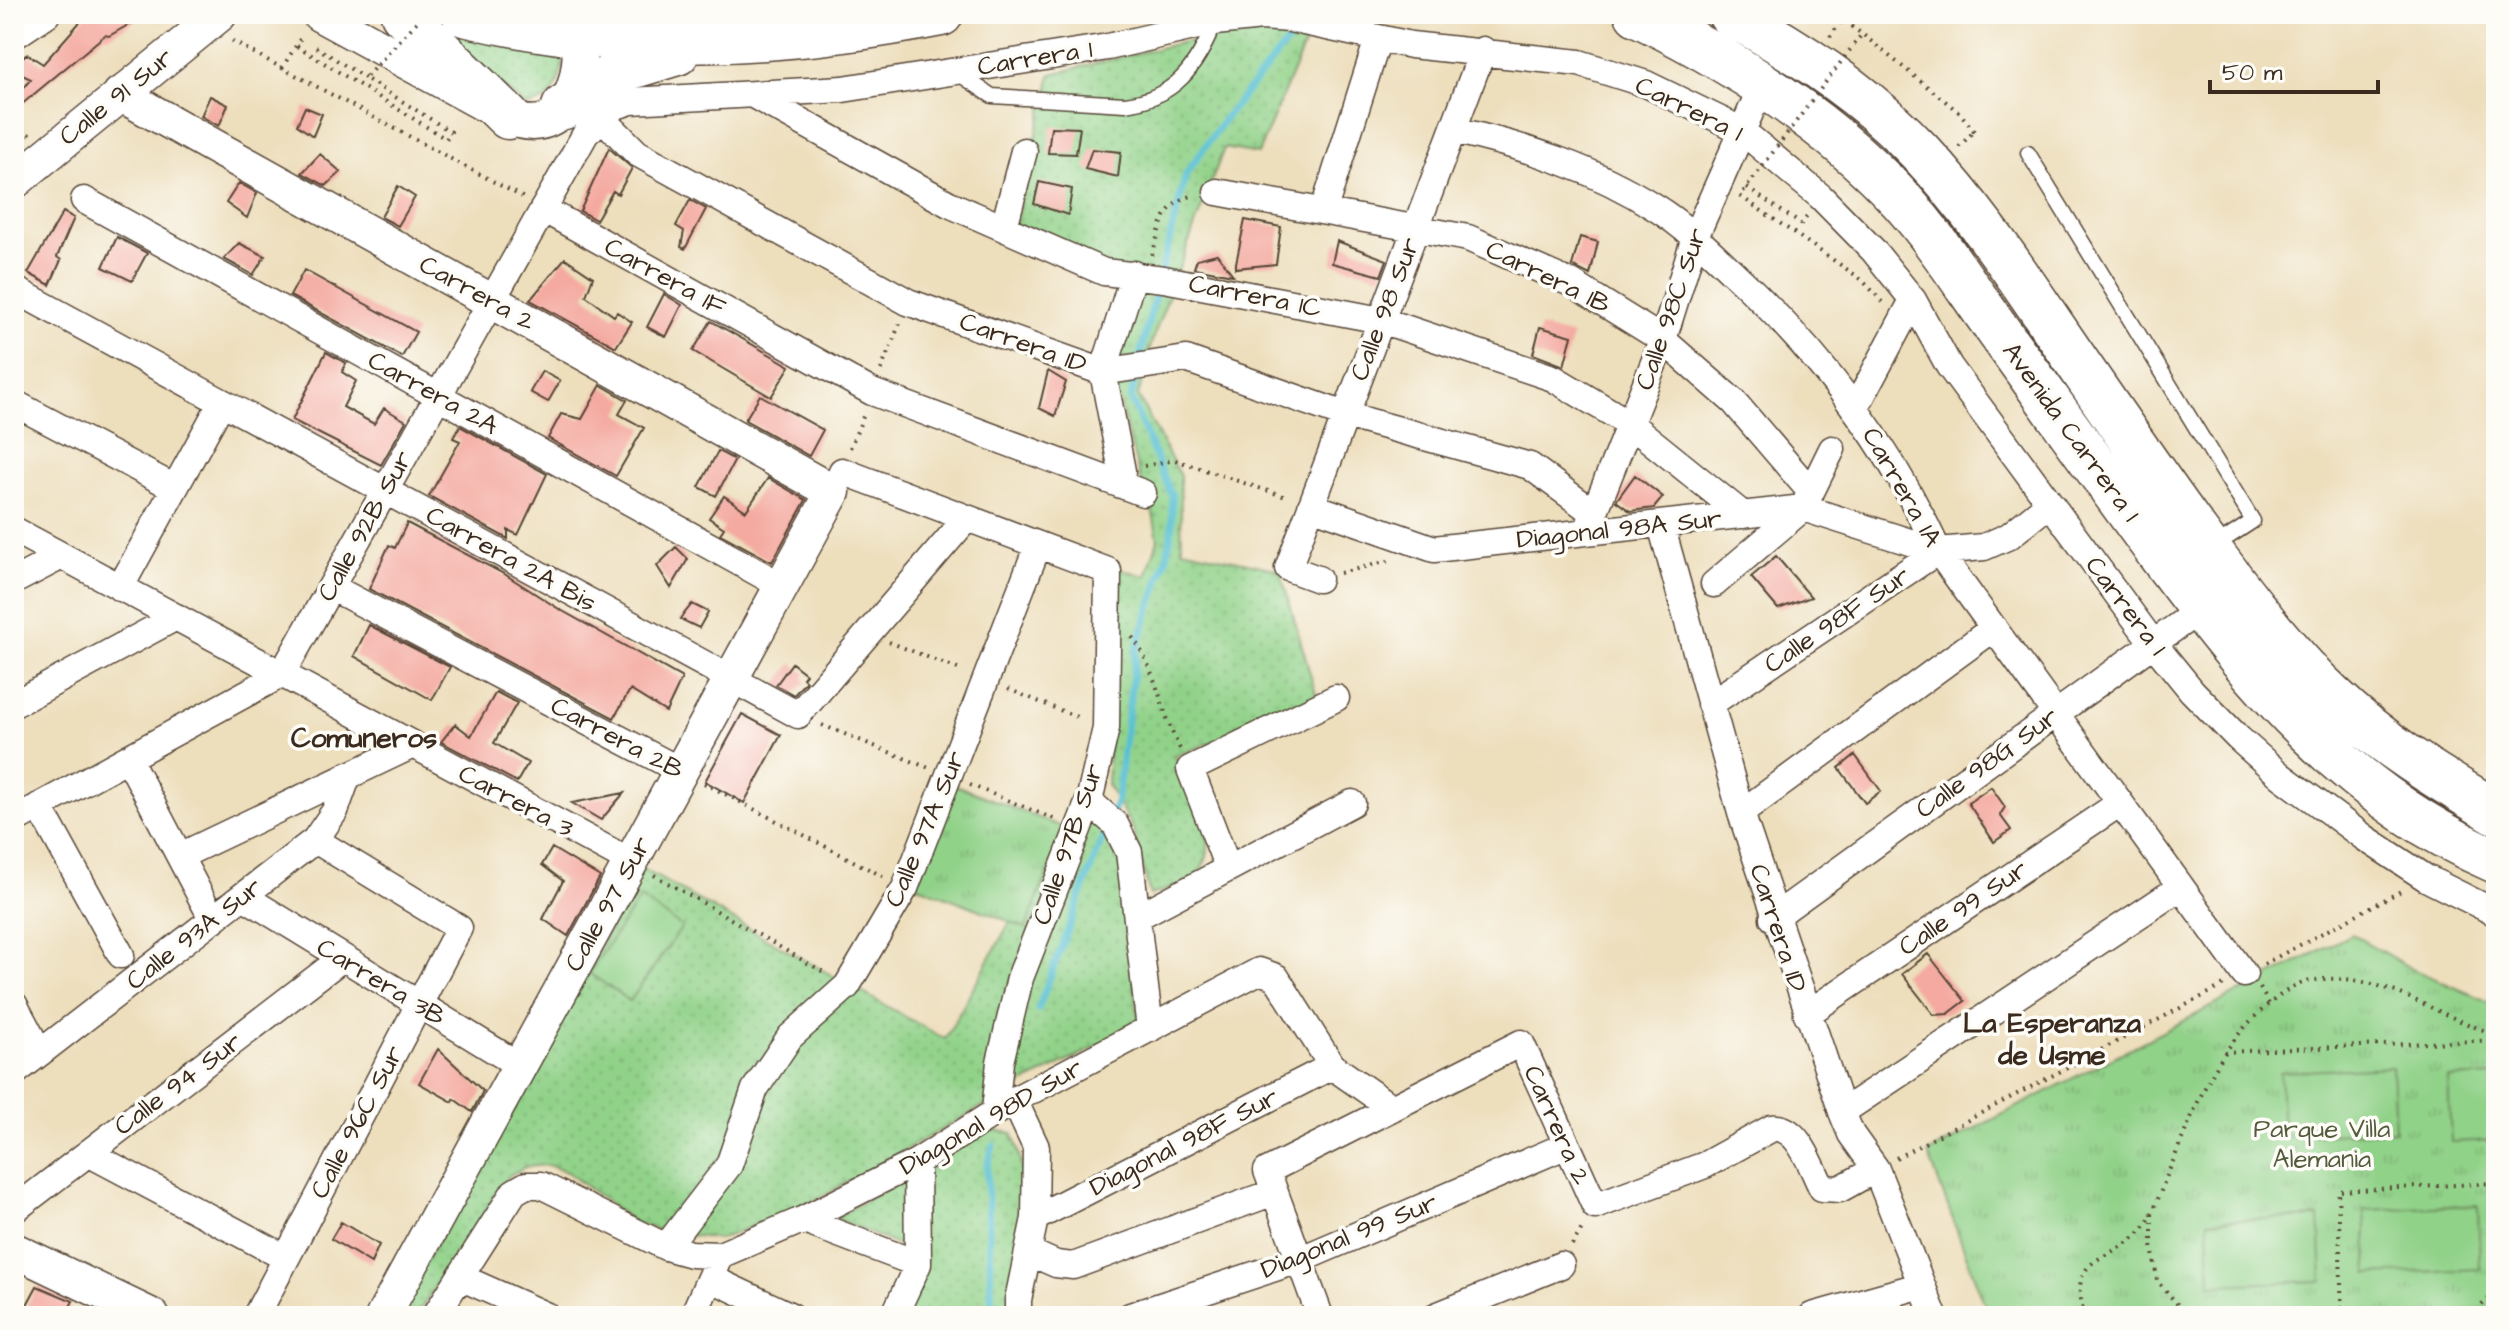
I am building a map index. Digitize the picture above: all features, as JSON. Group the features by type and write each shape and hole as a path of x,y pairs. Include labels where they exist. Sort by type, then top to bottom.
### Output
{"highway":[{"path":"403,14 508,117"},
{"path":"464,14 579,24 714,43"},
{"path":"587,103 633,66 714,43 818,35 941,14"},
{"name":"Avenida Carrera 1","path":"1637,14 1679,35 1762,86 1854,153 1903,202 2201,609 2276,703 2397,806 2496,861"},
{"name":"Avenida Carrera 1","path":"1730,14 1817,67 1868,105 1928,160 1989,234 2243,594 2331,695 2420,768 2496,812"}],"street":[{"path":"14,36 47,14"},
{"name":"Carrera 1","path":"587,103 616,106 648,99 755,96 843,89 1108,47 1215,22 1262,17 1290,19 1378,39 1579,63 1646,84 1741,130 1821,197 1873,250 1913,300 1949,366 2153,643 2192,691 2281,776 2365,838 2426,878 2496,913"},
{"name":"Calle 91 Sur","path":"14,182 212,20"},
{"path":"309,26 508,117 533,123 587,103 580,65 579,24"},
{"path":"1324,209 1378,39"},
{"name":"Calle 98 Sur","path":"1318,579 1288,568 1483,50"},
{"name":"Calle 98C Sur","path":"1590,523 1663,340 1695,237 1762,86"},
{"name":"Carrera 2","path":"120,94 491,301 837,482 967,518 1108,571"},
{"name":"Carrera 1C","path":"755,96 949,204 1104,272 1149,276 1381,320 1553,378 1630,424 1743,515"},
{"name":"Calle 92B Sur","path":"282,674 586,133 587,103"},
{"name":"Carrera 1D","path":"587,103 637,153 908,302 1112,371 1186,359 1345,415 1530,466 1590,523"},
{"name":"Carrera 1A","path":"1453,130 1527,147 1656,207 1695,237 1778,314 1856,407 1921,514 1938,551 2244,974"},
{"path":"1004,227 1024,151"},
{"name":"Carrera 1B","path":"1206,194 1324,209 1468,238 1573,284 1663,340 1734,402 1807,500"},
{"name":"Carrera 2A","path":"84,200 782,586"},
{"name":"Carrera 1F","path":"543,209 872,392 1132,489 1122,471 1112,371"},
{"path":"1112,371 1149,276"},
{"name":"Carrera 2A Bis","path":"14,289 798,715 967,518"},
{"path":"1856,407 1913,300"},
{"path":"120,588 222,402"},
{"path":"14,403 175,488"},
{"path":"1714,584 1807,500 1832,449"},
{"name":"Calle 97 Sur","path":"383,1316 837,482"},
{"path":"1807,500 1938,551"},
{"name":"Diagonal 98A Sur","path":"1434,549 1590,523 1661,525 1743,515 1807,500"},
{"name":"Calle 98F Sur","path":"1710,704 1938,551 1984,547 2009,536 2050,503"},
{"path":"1311,506 1434,549"},
{"name":"Carrera 1D","path":"1661,525 1773,918 1842,1112 1851,1134 1876,1169 1913,1284 1934,1316"},
{"name":"Carrera 3","path":"14,530 631,862"},
{"name":"Calle 97A Sur","path":"666,1247 729,1165 755,1089 790,1037 847,986 905,888 1038,545"},
{"path":"14,581 62,556"},
{"name":"Calle 97B Sur","path":"1004,1106 1000,1062 1020,978 1102,811 1108,571"},
{"name":"Carrera 2B","path":"331,587 681,771"},
{"name":"Calle 98G Sur","path":"1773,918 2201,609"},
{"path":"14,704 176,617"},
{"path":"1741,813 1994,628"},
{"path":"14,820 282,674"},
{"path":"1228,868 1190,769 1336,698"},
{"path":"180,856 413,745"},
{"path":"128,758 213,920"},
{"name":"Calle 93A Sur","path":"14,1073 315,840 335,811 348,775"},
{"path":"1137,917 1352,803"},
{"name":"Calle 99 Sur","path":"1807,1014 2120,803"},
{"path":"39,806 121,955"},
{"path":"1102,811 1129,852 1150,1029"},
{"name":"Calle 96C Sur","path":"256,1316 459,928 315,840"},
{"path":"1842,1112 2181,887"},
{"name":"Carrera 3B","path":"243,896 341,959 520,1066"},
{"name":"Calle 94 Sur","path":"14,1210 341,959"},
{"name":"Diagonal 98D Sur","path":"715,1267 917,1162 1004,1106 1259,971 1276,977 1332,1066"},
{"path":"14,1004 40,1053"},
{"name":"Carrera 2","path":"1392,1108 1521,1043 1565,1146 1595,1206"},
{"path":"1029,1252 1056,1264 1073,1266 1271,1182 1392,1108 1332,1066"},
{"name":"Diagonal 98F Sur","path":"1035,1218 1332,1066"},
{"path":"1004,1106 1036,1147 1035,1218 1018,1300 1018,1316"},
{"path":"1595,1206 1705,1165 1772,1128 1782,1127 1792,1132 1822,1188 1840,1189 1876,1169"},
{"name":"Diagonal 99 Sur","path":"1130,1316 1299,1260 1565,1146"},
{"path":"88,1153 286,1258"},
{"path":"894,1316 918,1264 917,1162"},
{"path":"1271,1182 1320,1316"},
{"path":"435,1316 514,1192 526,1185 541,1185 666,1247 691,1254 791,1316"},
{"path":"802,1220 918,1264"},
{"path":"14,1250 148,1315"},
{"path":"1436,1316 1561,1265"},
{"path":"693,1316 715,1267"},
{"path":"460,1277 547,1316"},
{"path":"1812,1316 1913,1284"},
{"path":"1877,1316 1913,1284"}],"lane":[{"path":"954,71 992,96 1125,104 1147,101 1166,94 1202,55 1215,22"},
{"path":"2028,153 2253,521 2210,550"}],"path":[{"path":"364,78 424,14"},
{"path":"1832,14 1862,34 1960,113 1974,131"},
{"path":"212,20 282,68 543,209"},
{"path":"1824,46 1842,20"},
{"path":"282,68 296,46 309,26 364,78 451,132 446,139 296,46"},
{"path":"1862,34 1740,196 1861,279 1883,302"},
{"path":"14,137 22,131"},
{"path":"1747,188 1801,224"},
{"path":"1149,276 1167,211 1176,200 1206,194"},
{"path":"1143,466 1172,460 1311,506"},
{"path":"1318,579 1434,549"},
{"path":"1129,634 1146,656 1170,729 1190,769"},
{"name":"Carrera 2B","path":"681,771 905,888"},
{"path":"631,862 847,986"},
{"path":"1876,1169 2426,878"},
{"path":"2085,1316 2078,1283 2084,1269 2146,1224 2224,1052 2244,1026 2277,996 2305,982 2333,980 2365,983 2401,993 2496,1037"},
{"path":"2224,1052 2496,1037"},
{"path":"2342,1316 2338,1191 2496,1183"},
{"path":"1561,1265 1595,1206"},
{"path":"2153,1209 2152,1245 2157,1280 2187,1316"},
{"path":"2470,1316 2496,1292"}],"green space":[{"path":"1313,24 1258,154 1224,148 1152,341 1138,396 1180,476 1182,549 1280,570 1318,701 1175,756 1204,821 1208,839 1207,856 1200,870 1186,882 1150,895 1133,829 1107,784 1120,569 1146,576 1158,540 1151,503 1140,478 1108,361 1116,290 1108,270 1015,226 1051,74 1255,25"},
{"path":"436,27 565,53 555,88 544,100 525,106"},
{"path":"955,785 1065,828 1026,928 916,885"},
{"path":"1072,805 1102,823 1123,870 1139,1026 1030,1080 810,1203 720,1239 665,1232 634,1222 567,1172 548,1165 525,1167 508,1176 422,1307 411,1316 396,1316 643,869 945,1039 1010,922 1026,928"},
{"path":"640,898 682,927 630,1001 589,973"},
{"name":"Parque Villa Alemania","path":"2352,934 2412,969 2496,1005 2496,1316 1989,1316 1928,1153"},
{"path":"2392,1067 2395,1131 2283,1136 2280,1072"},
{"path":"2496,1076 2496,1140 2451,1142 2448,1078"},
{"path":"991,1130 1012,1133 1023,1177 1020,1247 1008,1316 901,1316 927,1258 835,1218"},
{"path":"2478,1205 2480,1269 2368,1274 2365,1210"},
{"path":"2319,1217 2322,1281 2210,1285 2208,1221"}],"building":[{"path":"87,14 147,14 109,36 105,35 21,105 14,98 31,79 14,71 14,64 27,54 43,64"},
{"path":"210,96 228,105 219,126 201,116"},
{"path":"305,107 322,114 313,136 297,125"},
{"path":"1051,127 1080,128 1076,154 1048,153"},
{"path":"609,148 632,168 618,194 613,191 596,220 580,211"},
{"path":"1092,149 1121,152 1118,177 1085,169"},
{"path":"320,154 341,172 326,186 302,173"},
{"path":"1039,182 1072,189 1068,215 1034,204"},
{"path":"239,183 257,193 247,218 226,203"},
{"path":"398,186 415,197 398,226 381,217"},
{"path":"690,200 706,209 685,249 681,247 684,231 676,226"},
{"path":"63,212 74,218 57,257 61,260 50,285 28,273"},
{"path":"1245,220 1281,227 1276,264 1235,268"},
{"path":"117,237 147,253 132,281 103,267"},
{"path":"1580,237 1598,242 1590,275 1572,266"},
{"path":"1337,241 1387,260 1381,276 1332,263"},
{"path":"239,243 265,256 253,275 224,259"},
{"path":"1217,254 1233,275 1194,268 1197,259"},
{"path":"565,258 593,277 586,296 614,316 617,312 632,322 616,347 530,300"},
{"path":"304,270 416,332 402,357 290,296"},
{"path":"664,294 682,305 666,337 647,327"},
{"path":"711,321 790,366 771,397 693,351"},
{"path":"1540,327 1572,336 1564,366 1533,354"},
{"path":"326,352 346,363 342,372 356,381 343,407 374,424 384,408 406,421 381,465 292,420"},
{"path":"542,371 560,381 548,402 530,392"},
{"path":"1048,371 1066,382 1055,416 1039,408"},
{"path":"601,385 627,400 619,414 644,428 616,476 548,438 561,414 582,419"},
{"path":"760,395 823,430 809,456 745,420"},
{"path":"460,426 547,474 518,535 508,530 508,539 429,496 460,441 453,438"},
{"path":"718,451 735,460 716,496 699,487"},
{"path":"1635,475 1663,497 1654,508 1630,511 1616,501"},
{"path":"768,478 806,500 772,562 720,534 724,528 709,518 724,496 746,511"},
{"path":"407,523 506,575 559,609 682,678 666,712 630,690 614,718 369,589 389,545 395,548"},
{"path":"676,547 688,559 671,588 657,566"},
{"path":"1776,556 1811,597 1778,609 1751,577"},
{"path":"692,604 708,612 699,628 680,619"},
{"path":"369,625 450,667 432,700 354,656"},
{"path":"792,663 806,674 803,678 806,681 794,695 776,685"},
{"path":"496,692 517,703 494,743 528,763 517,782 441,742 455,724 471,736"},
{"path":"742,714 781,735 744,803 705,781"},
{"path":"1855,755 1881,791 1865,803 1839,768"},
{"path":"1991,787 2005,807 2000,815 2011,830 1994,842 1968,803"},
{"path":"624,793 601,820 572,803"},
{"path":"552,848 600,877 568,936 543,919 563,881 542,865"},
{"path":"1928,954 1965,1001 1948,1014 1934,1015 1902,974"},
{"path":"438,1049 483,1091 472,1112 454,1099 453,1102 419,1083"},
{"path":"341,1222 379,1245 371,1263 331,1239"},
{"path":"37,1286 73,1301 65,1316 21,1316"}],"waterway":[{"path":"1139,359 1186,174 1225,118 1290,39"},
{"path":"1112,814 1117,799 1136,650 1167,557 1172,528 1172,496 1131,399 1136,371"},
{"path":"1038,1009 1107,826"},
{"path":"992,1316 987,1168 993,1145"}],"district":[{"name":"Comuneros","path":"364,738"},
{"name":"La Esperanza de Usme","path":"2052,1039"}]}
